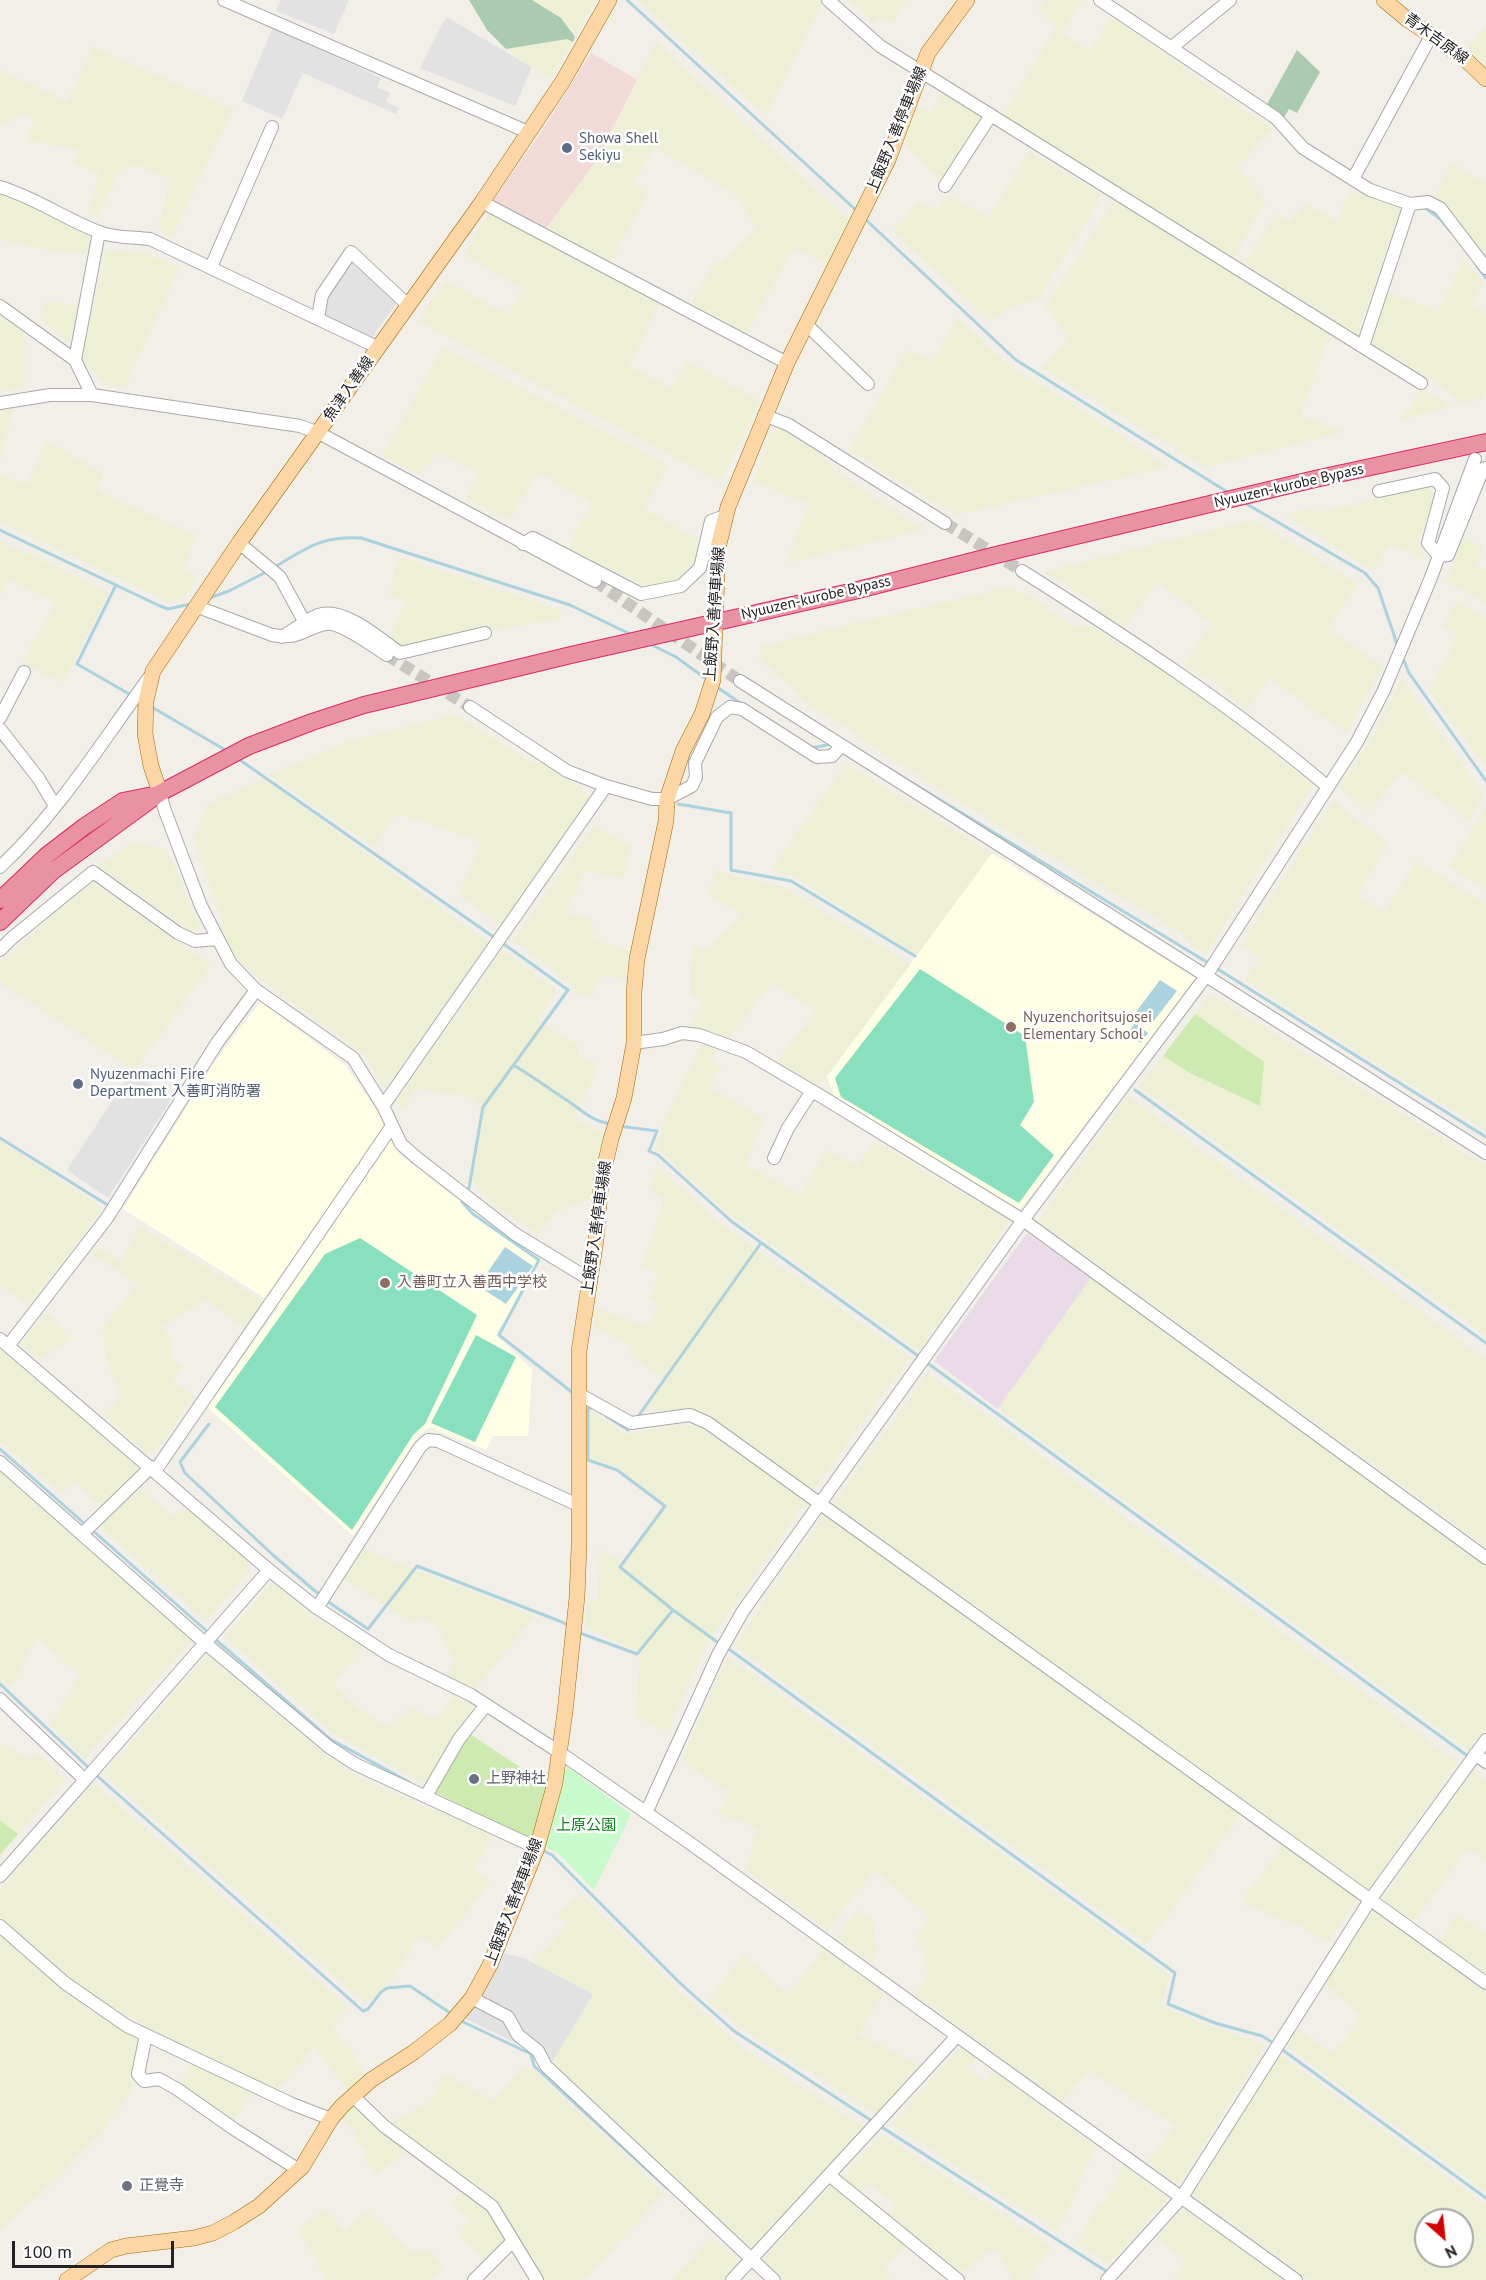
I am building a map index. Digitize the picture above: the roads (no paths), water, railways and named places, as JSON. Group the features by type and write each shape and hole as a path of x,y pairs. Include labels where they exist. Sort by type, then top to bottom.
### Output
{"highway":[{"name":"Nyuuzen-kurobe Bypass","path":"160,793 249,746 364,705 854,591 1316,479 1486,442"},
{"path":"0,900 46,856 113,807 123,801 160,793"},
{"path":"0,922 53,871 160,793"}],"main road":[{"name":"魚津入善線","path":"160,793 150,766 145,734 146,701 153,672 239,543 482,202 563,81 609,0"},
{"name":"上飯野入善停車場線","path":"67,2280 111,2250 126,2246 194,2238 213,2233 245,2216 279,2190 299,2170 331,2119 353,2096 371,2080 414,2052 450,2024 472,1998 490,1965 537,1848 555,1783 577,1597 579,1351 596,1240 601,1182 624,1098 634,1043 634,992 637,959 661,844 667,799 683,751 702,714 713,680 718,548 725,516 787,363 888,160 928,53 967,0"},
{"name":"青木吉原線","path":"1384,0 1464,58 1486,79"}],"street":[{"path":"224,0 528,132"},
{"path":"828,0 880,46 1421,383"},
{"path":"1100,0 1276,118 1303,148 1370,190 1410,204 1428,202 1440,208 1486,268"},
{"path":"1171,48 1230,0"},
{"path":"1353,179 1431,36"},
{"path":"945,186 991,115"},
{"path":"211,267 272,126"},
{"path":"0,187 26,195 99,232 150,239 379,348"},
{"path":"482,202 787,363"},
{"path":"1363,346 1410,204"},
{"path":"75,360 99,232"},
{"path":"318,318 322,295 351,252 409,306"},
{"path":"0,306 75,360 92,395"},
{"path":"807,325 868,384"},
{"path":"0,403 50,395 92,395 300,426 319,433 523,544 595,580"},
{"path":"764,415 789,425 945,523"},
{"path":"646,1813 718,1655 742,1611 1023,1220 1206,976 1357,742 1384,690 1439,556 1475,459"},
{"path":"1439,556 1449,555 1483,469 1486,468"},
{"path":"1379,491 1435,478 1443,488 1428,543 1439,556"},
{"path":"523,544 533,538 641,594 681,586 700,568 711,521 725,516"},
{"path":"239,543 279,577 305,623"},
{"path":"1022,572 1210,694 1328,787"},
{"path":"198,607 282,637 292,637 328,623 339,626 387,655"},
{"path":"282,637 319,615 332,613 348,617 400,653 485,633"},
{"path":"0,717 24,672"},
{"path":"0,867 56,806 153,672"},
{"path":"740,681 1486,1153"},
{"path":"471,707 567,771 606,786 652,799 667,799 692,786 696,777 695,763 717,717 730,707 742,709 817,757 832,756 842,746"},
{"path":"0,729 39,779 56,806"},
{"path":"383,1106 606,786"},
{"path":"160,793 201,906 231,964 256,990 353,1058 383,1106 401,1144 515,1234 589,1279"},
{"path":"0,950 93,872 178,933 195,941 217,939"},
{"path":"256,990 217,1043 108,1218 4,1342 269,1570 317,1608 389,1655 471,1695 559,1752 1117,2152 1182,2196 1296,2280"},
{"path":"634,1043 663,1039 682,1033 699,1035 746,1052 812,1091 1023,1220 1486,1558"},
{"path":"774,1158 788,1128 812,1091"},
{"path":"82,1534 153,1469 392,1126"},
{"path":"579,1394 631,1423 690,1415 708,1423 1486,1983"},
{"path":"317,1608 420,1447 428,1440 438,1441 578,1504"},
{"path":"0,1462 205,1643 329,1747 355,1764 537,1848"},
{"path":"0,1876 269,1570"},
{"path":"0,1699 85,1780"},
{"path":"426,1796 459,1739 486,1705"},
{"path":"1107,2280 1182,2196 1370,1900 1481,1758 1486,1740"},
{"path":"0,1926 65,1983 127,2026 292,2104 331,2119"},
{"path":"472,1998 508,2017 518,2035 538,2051 546,2066 774,2280"},
{"path":"146,2035 138,2074 144,2081 159,2079 177,2088 234,2129 299,2170"},
{"path":"732,2280 957,2036"},
{"path":"353,2096 384,2126 492,2206 537,2280"},
{"path":"829,2175 958,2280"},
{"path":"474,2280 513,2241"}],"water":[{"path":"1160,980 1177,991 1152,1023 1136,1012"},
{"path":"1135,1023 1148,1033 1141,1043 1128,1033"},
{"path":"505,1247 533,1266 506,1304 478,1286"}],"waterway":[{"path":"627,0 858,212"},
{"path":"1424,207 1440,219 1451,232"},
{"path":"865,219 1016,360 1229,493"},
{"path":"1477,266 1486,278"},
{"path":"1245,503 1365,573 1378,588 1397,644"},
{"path":"0,530 160,606 168,609 191,604"},
{"path":"273,568 305,549 324,541 361,538 570,605 632,635"},
{"path":"209,598 229,591 268,571"},
{"path":"116,585 77,664 131,695"},
{"path":"648,643 676,657 709,681"},
{"path":"1402,656 1409,673 1486,781"},
{"path":"717,687 743,705"},
{"path":"150,706 227,751"},
{"path":"845,742 1210,964"},
{"path":"812,748 832,744"},
{"path":"237,758 495,938"},
{"path":"678,804 731,813 731,870 791,881 915,956"},
{"path":"469,1188 483,1107 568,990 501,942"},
{"path":"1216,968 1486,1137"},
{"path":"515,1066 588,1115 610,1124"},
{"path":"1135,1090 1486,1343"},
{"path":"619,1126 657,1131 649,1151 658,1155 731,1221 921,1358"},
{"path":"0,1138 106,1204"},
{"path":"462,1202 473,1214 539,1260 499,1335 573,1393"},
{"path":"637,1418 761,1243"},
{"path":"926,1362 1469,1757"},
{"path":"593,1407 588,1409 588,1460 617,1470 665,1506 620,1567 673,1610"},
{"path":"606,1416 628,1430 631,1426"},
{"path":"209,1424 180,1462 185,1473 322,1597"},
{"path":"0,1449 86,1525"},
{"path":"91,1529 210,1634"},
{"path":"327,1601 368,1629 417,1566 569,1626"},
{"path":"577,1632 637,1654 673,1610 720,1644"},
{"path":"215,1639 330,1739 409,1782"},
{"path":"726,1647 1175,1973 1168,2004 1215,2023 1262,2036 1275,2044"},
{"path":"0,1684 90,1769"},
{"path":"95,1774 363,2011 368,2009 387,1988 410,1986 453,2015"},
{"path":"540,1849 552,1855 681,1984 734,2031 872,2121"},
{"path":"461,2021 531,2054 534,2066 668,2189"},
{"path":"1280,2048 1486,2198"},
{"path":"880,2126 1109,2273"}],"tunnel":[{"path":"945,523 1022,571"},
{"path":"595,581 740,681"},
{"path":"387,655 470,707"}],"place":[{"name":"Showa Shell Sekiyu","path":"567,148"},
{"name":"Nyuzenchoritsujosei Elementary School","path":"1011,1027"},
{"name":"Nyuzenmachi Fire Department 入善町消防署","path":"78,1084"},
{"name":"入善町立入善西中学校","path":"385,1283"},
{"name":"上野神社","path":"474,1779"},
{"name":"正覺寺","path":"127,2186"}],"park label":[{"name":"上原公園","path":"586,1826"}]}
